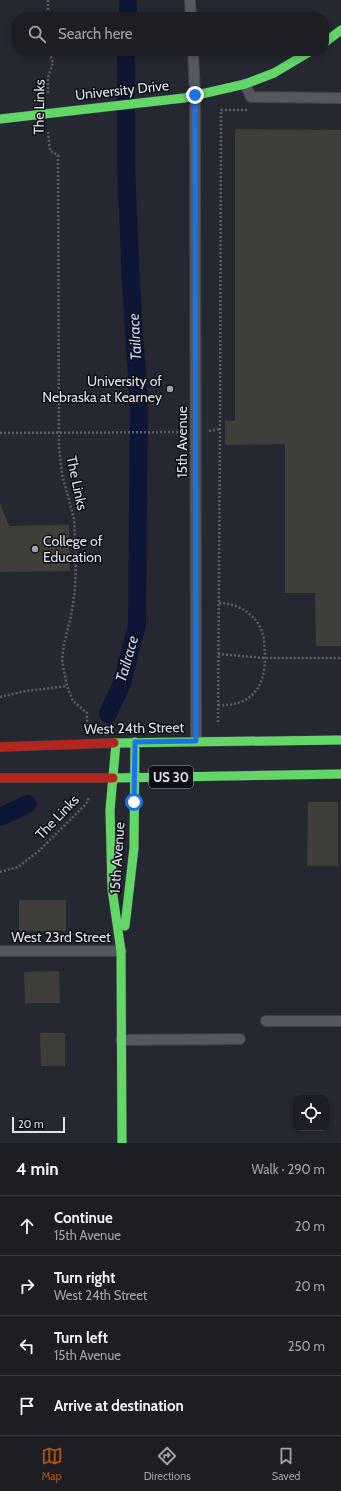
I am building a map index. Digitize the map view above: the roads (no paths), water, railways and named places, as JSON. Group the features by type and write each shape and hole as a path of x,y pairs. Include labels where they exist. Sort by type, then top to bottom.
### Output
{"street":[{"path":"329,39 341,30"},
{"name":"University Drive","path":"0,119 184,98 245,84 274,73 303,56"},
{"name":"West 24th Street","path":"0,747 135,742 341,740"},
{"name":"15th Avenue","path":"122,1143 121,951 134,848 135,742"},
{"name":"15th Avenue","path":"116,743 110,810 112,888 121,951"},
{"name":"US 30","path":"0,778 134,778 341,774"}],"lane":[{"path":"190,0 191,12"},
{"name":"15th Avenue","path":"193,56 195,95 196,741"},
{"path":"245,84 251,97 341,98"},
{"name":"West 23rd Street","path":"0,951 121,951"},
{"path":"266,1021 341,1021"},
{"path":"121,1040 240,1040"}],"waterway":[{"name":"Tailrace","path":"128,0 128,12"},
{"name":"Tailrace","path":"108,714 122,683 137,625 139,408 131,284 126,167 126,56"},
{"name":"Tailrace","path":"0,817 28,804"}],"place":[{"name":"University of Nebraska at Kearney","path":"170,389"},
{"name":"College of Education","path":"35,549"}]}
